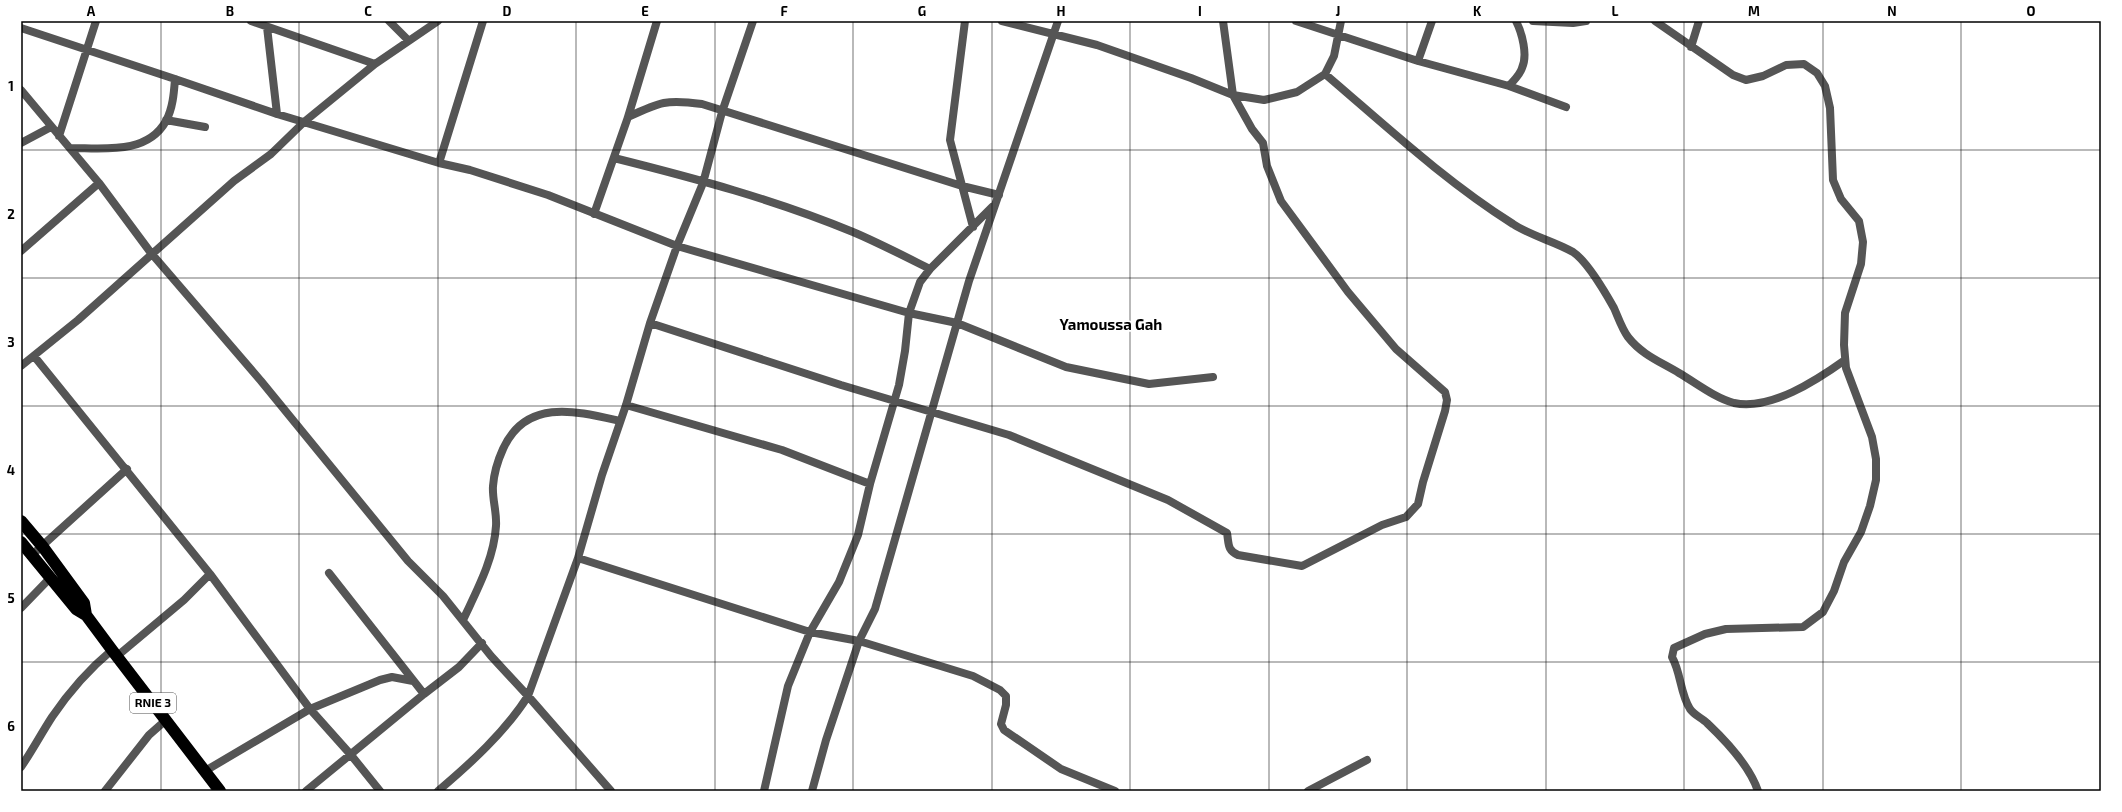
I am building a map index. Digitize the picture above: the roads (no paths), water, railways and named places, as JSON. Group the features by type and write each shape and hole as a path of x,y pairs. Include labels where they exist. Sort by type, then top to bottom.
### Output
{"highway":[{"name":"RNIE 3","path":"21,521 43,547 84,603 86,615"},
{"name":"RNIE 3","path":"21,542 76,609 86,615 114,654 220,791"}],"street":[{"path":"59,136 96,21"},
{"path":"251,21 375,64"},
{"path":"389,21 408,40"},
{"path":"21,366 78,320 234,181 271,154 304,122 375,64 408,40 438,21"},
{"path":"439,163 483,21"},
{"path":"594,214 628,117 657,21"},
{"path":"438,791 486,748 522,706 528,696 578,558 602,475 626,405 650,323 676,246 703,183 722,112 753,21"},
{"path":"965,21 950,140 972,226"},
{"path":"1002,21 1097,45 1191,78 1233,95 1264,100 1296,92 1325,74 1334,56 1337,34 1341,21"},
{"path":"812,791 826,740 859,641 875,609 969,281 1058,21"},
{"path":"650,323 841,385 1009,434 1168,500 1227,533 1228,548 1231,552 1238,555 1302,566 1382,524 1406,517 1418,504 1422,482 1445,411 1447,400 1445,392 1396,349 1348,292 1281,201 1267,166 1263,143 1252,129 1233,95 1223,21"},
{"path":"1296,21 1418,61 1508,86 1566,107"},
{"path":"1418,61 1432,21"},
{"path":"1508,86 1522,70 1524,62 1523,48 1516,21"},
{"path":"1533,21 1574,23 1586,21"},
{"path":"1655,21 1733,75 1746,80 1763,76 1786,65 1804,64 1818,73 1825,86 1830,108 1833,180 1841,199 1859,221 1863,242 1861,264 1845,313 1844,345 1846,368 1872,438 1876,458 1876,480 1870,506 1861,532 1844,562 1834,591 1823,612 1803,626 1726,629 1705,634 1674,648 1672,657 1678,667 1690,710 1706,722 1746,768 1758,791"},
{"path":"1691,47 1699,21"},
{"path":"267,27 278,114"},
{"path":"21,28 176,78 278,114 439,163 470,170 548,195 676,246 909,313 957,323 1066,367 1150,384 1212,377"},
{"path":"1325,74 1427,163 1514,225 1574,253 1591,272 1628,336 1643,353 1705,389 1734,403 1757,404 1779,397 1817,380 1845,360"},
{"path":"70,148 130,147 150,138 166,120 176,78"},
{"path":"21,90 99,183 151,254 261,381 408,560 463,620 491,656 611,791"},
{"path":"628,117 660,103 679,101 702,104 722,112 962,186 999,195"},
{"path":"166,120 205,127"},
{"path":"21,143 51,127"},
{"path":"614,158 765,200 853,232 930,268"},
{"path":"21,251 99,183"},
{"path":"764,791 788,686 810,632 839,582 854,548 870,484 894,401 905,351 909,313 920,282 930,268 994,205"},
{"path":"34,356 127,469 210,574 310,710 351,755 380,791"},
{"path":"626,405 782,450 870,484"},
{"path":"463,620 482,580 490,553 496,526 493,487 498,461 509,436 523,421 538,414 553,411 577,413 620,421"},
{"path":"32,555 43,547 127,469"},
{"path":"578,558 810,632 859,641 973,676 1000,690 1006,696 1006,705 1001,724 1004,730 1061,769 1115,791"},
{"path":"329,572 424,694"},
{"path":"21,768 52,717 90,668 114,654 184,600 210,574"},
{"path":"21,608 51,577"},
{"path":"306,791 459,667 482,643"},
{"path":"205,771 310,710 380,680 392,677 413,681"},
{"path":"105,791 149,735 166,720"},
{"path":"1308,791 1367,760"}],"district":[{"name":"Yamoussa Gah","path":"1111,325"}]}
